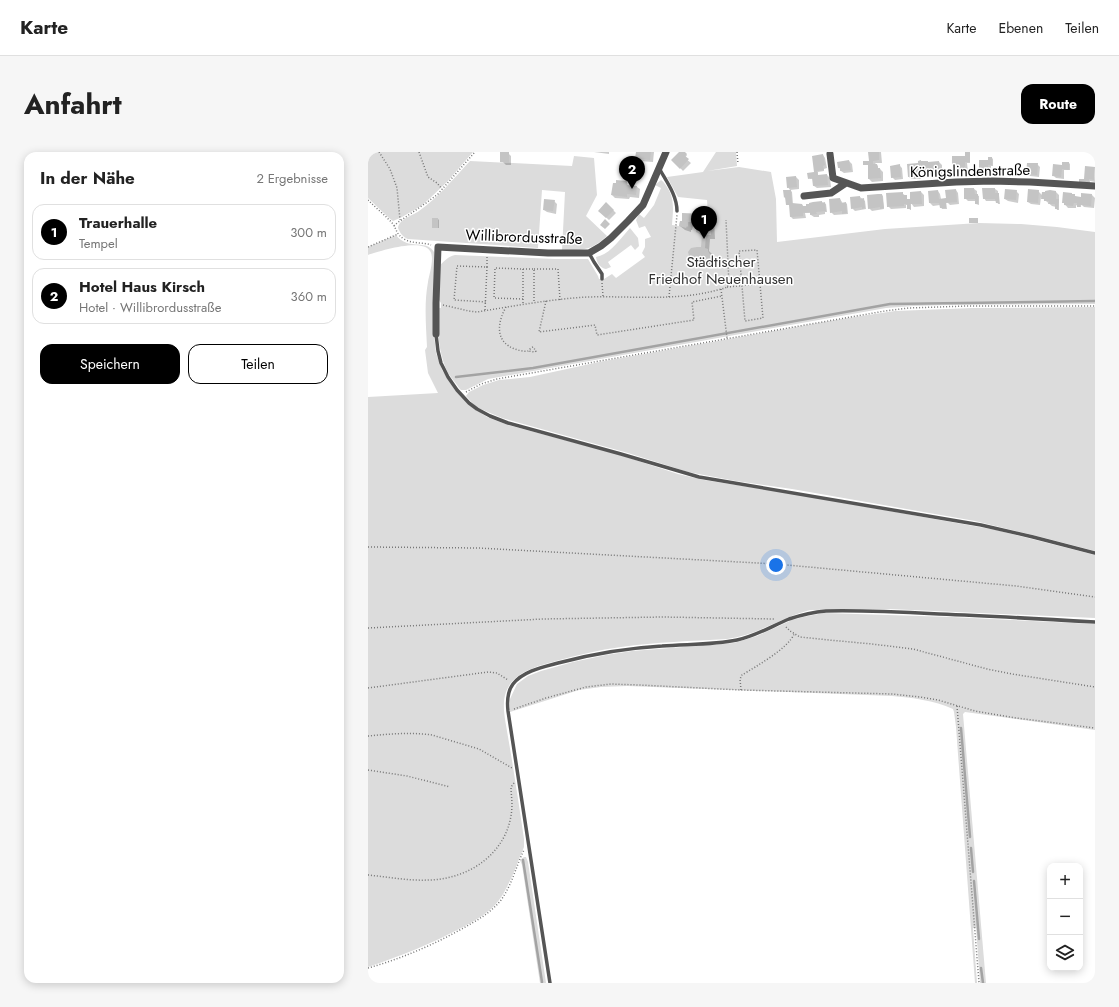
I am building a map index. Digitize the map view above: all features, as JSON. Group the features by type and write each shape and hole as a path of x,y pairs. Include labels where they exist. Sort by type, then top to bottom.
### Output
{"street":[{"name":"Willibrordusstraße","path":"438,247 548,253 589,253 601,246 636,213 646,199 666,152"},
{"name":"Königslindenstraße","path":"830,154 833,178 861,188 992,181 1095,186"},
{"path":"804,196 831,194 846,183"},
{"path":"436,334 438,247"}],"lane":[{"path":"659,167 675,196 677,210"},
{"path":"589,253 602,274 602,279"},
{"path":"436,334 441,362 448,377 461,395 477,409 502,421 690,475 981,525 1095,553"},
{"path":"550,983 508,711 508,694 513,684 520,678 530,672 552,665 608,652 646,647 737,640 756,634 785,621 817,612 910,612 1095,622"}],"path":[{"path":"379,152 390,169 397,188 400,220"},
{"path":"419,152 428,177 437,183 442,189"},
{"path":"394,226 400,220 426,203 442,189 475,152"},
{"path":"737,152 738,164"},
{"path":"368,200 394,226 398,234 407,241 427,243 438,247"},
{"path":"669,297 677,210"},
{"path":"726,220 729,284 727,287"},
{"path":"368,247 398,234"},
{"path":"485,310 487,249"},
{"path":"757,250 760,284 763,318 745,321 739,251 757,250"},
{"path":"486,302 454,300 457,266 487,267"},
{"path":"523,299 494,298 495,268 534,270 558,269 560,300"},
{"path":"523,269 523,305"},
{"path":"534,270 534,303"},
{"path":"602,279 603,296"},
{"path":"436,303 477,312 546,301 603,296 669,297 697,295 727,287 760,284"},
{"path":"721,289 727,338"},
{"path":"546,301 539,332 596,325 597,336 694,320 692,302 722,296"},
{"path":"461,395 481,384 497,379 810,323 898,309 967,306 1095,306"},
{"path":"506,307 500,323 501,339 510,347 518,350 528,350"},
{"path":"368,547 478,548 776,564 1016,586 1095,597"},
{"path":"368,628 543,619 663,617 774,619"},
{"path":"785,621 788,629 800,637 913,648 987,669 1095,687"},
{"path":"741,690 740,679 742,675 780,650 791,640 794,634"},
{"path":"368,688 488,672 497,673 513,684"},
{"path":"508,711 586,687 632,684 741,690 892,694 938,700 975,711 1016,718 1095,728"},
{"path":"957,706 979,983"},
{"path":"368,736 396,734 432,735 479,749 517,771"},
{"path":"368,770 407,776 450,787"},
{"path":"368,875 430,880 456,875 476,867 498,847 506,831 510,820 512,805 511,787 518,777"},
{"path":"368,968 442,940 487,913 505,894 528,841"}],"green space":[{"path":"368,152 473,152 447,182 421,206 393,221 368,198"},
{"name":"Städtischer Friedhof Neuenhausen","path":"716,152 736,152 737,166 707,171 739,167 771,172 776,199 777,242 885,229 979,223 1021,224 1095,232 1095,304 947,305 886,308 488,379 466,390 461,390 459,388 448,373 440,349 438,324 439,308 441,308 441,303 439,300 440,265 448,258 455,255 588,259 599,279 604,279 612,274 616,278 645,257 642,253 645,247 645,239 651,237 645,226 639,228 636,220 639,214 644,218 654,205 661,188 655,185 661,180 664,182 671,196 673,205 672,225 679,226 680,221 682,221 682,213 708,214 707,200 678,197 667,177 703,172"},
{"path":"574,156 594,158 597,195 586,216 607,236 596,245 581,250 562,250 565,192 542,190 538,248 408,239 402,235 398,228 403,220 419,211 446,188 470,161 572,166"},
{"path":"630,228 638,238 639,246 635,250 631,245 608,262 611,267 606,269 602,268 596,257 611,249"},
{"path":"396,235 399,239 405,242 429,247 434,252 433,325 436,353 442,370 455,390 472,407 487,417 508,425 617,454 678,474 704,480 789,493 996,530 1095,555 1095,618 889,609 810,610 752,633 737,637 613,648 564,659 527,671 514,679 509,685 504,703 505,720 524,839 524,847 505,891 493,907 481,917 467,925 417,949 368,967 368,397 438,393 428,373 425,350 427,347 426,298 432,262 430,251 426,247 410,245 368,255 368,247"},
{"path":"1095,307 1095,551 975,521 688,472 628,453 502,418 476,407 466,396 469,392 483,385 499,380 530,377 599,362 841,319 895,311 972,308"},
{"path":"824,613 1095,624 1095,730 965,712 963,714 986,983 980,983 976,928 973,928 977,983 975,983 956,727 953,709 931,701 892,696 627,686 579,690 510,712 510,699 517,684 528,676 541,671 573,662 632,651 734,643 757,636 792,620"},
{"path":"526,857 528,862 546,983 540,983 520,860"}],"building":[{"path":"500,152 509,152 509,163 500,162"},
{"path":"636,152 651,152 650,160 635,158"},
{"path":"679,152 685,152 687,154 685,156 689,159 680,169 671,160"},
{"path":"868,152 879,152 879,160 873,161 873,164 877,164 878,168 880,168 881,178 868,179 868,165 863,165 863,161 869,161"},
{"path":"965,152 970,152 970,162 965,162 965,169 952,169 952,156 965,156"},
{"path":"823,154 825,165 823,166 824,170 817,171 818,175 827,174 828,185 813,186 812,178 808,179 807,173 814,172 812,156"},
{"path":"988,157 992,157 992,165 988,165 989,173 979,173 979,160 988,160"},
{"path":"849,160 851,170 840,171 837,162"},
{"path":"921,160 928,162 939,161 940,174 929,174 929,171 922,172 922,170 918,171 919,176 908,177 907,164 918,163 918,161"},
{"path":"632,161 639,162 639,169 636,170 638,173 638,178 624,178 625,164 631,165"},
{"path":"1062,162 1069,162 1069,170 1062,169 1061,177 1052,176 1053,164 1062,165"},
{"path":"1027,163 1038,163 1037,175 1026,174"},
{"path":"900,164 901,177 891,178 890,166"},
{"path":"1085,166 1095,167 1094,180 1089,179 1089,182 1079,182 1079,179 1084,179"},
{"path":"796,176 797,187 787,188 786,177"},
{"path":"616,180 627,181 627,185 637,186 636,195 627,194 627,197 611,195 613,183 616,183"},
{"path":"964,188 974,188 975,194 978,194 978,204 975,204 975,199 964,199"},
{"path":"982,188 995,188 995,193 999,193 999,203 996,203 995,199 983,199"},
{"path":"956,189 957,202 946,203 946,208 940,208 939,203 929,203 928,191 938,190 939,199 946,198 945,190"},
{"path":"1005,189 1017,190 1016,200 1004,199"},
{"path":"1028,189 1039,190 1038,203 1027,202"},
{"path":"783,190 791,190 792,203 806,206 806,204 809,203 822,201 822,203 825,202 826,211 816,212 817,214 810,215 810,212 803,213 803,216 790,217 789,205 786,205"},
{"path":"1050,190 1056,191 1056,199 1059,199 1058,209 1055,209 1055,204 1048,204 1049,201 1044,201 1044,199 1041,199 1042,192"},
{"path":"921,191 922,204 910,204 911,209 907,209 907,204 904,204 904,206 887,207 886,193 903,192 903,195 907,195 907,199 910,199 910,192"},
{"path":"1063,192 1072,193 1075,194 1075,196 1081,197 1081,193 1092,194 1091,206 1080,205 1080,207 1077,207 1077,203 1074,203 1073,206 1064,205 1064,203 1062,203"},
{"path":"882,194 884,208 880,209 880,207 868,209 867,195"},
{"path":"860,196 860,199 864,198 865,208 862,209 862,207 851,209 850,197"},
{"path":"840,198 841,203 846,202 847,213 842,214 842,211 830,213 829,199"},
{"path":"544,199 555,200 553,211 543,210"},
{"path":"606,202 614,210 606,218 598,211"},
{"path":"682,213 710,215 711,235 706,235 705,248 708,249 711,256 705,264 694,261 689,256 688,252 691,248 701,247 702,235 696,232 696,229 700,229 700,222 688,222 688,227 687,226 686,228 679,226 680,221 682,221"},
{"path":"432,218 438,218 438,228 432,228"},
{"path":"969,218 978,218 978,223 969,223"},
{"path":"605,219 610,224 605,229 600,225"}],"waterway":[{"path":"456,377 533,368 890,304 1095,301"},
{"path":"961,728 970,837"},
{"path":"971,848 973,872"},
{"path":"523,860 542,982"},
{"path":"974,881 979,939"},
{"path":"981,968 983,983"}],"place":[{"name":"Hotel Haus Kirsch","path":"632,189"},
{"name":"Trauerhalle","path":"704,239"}]}
